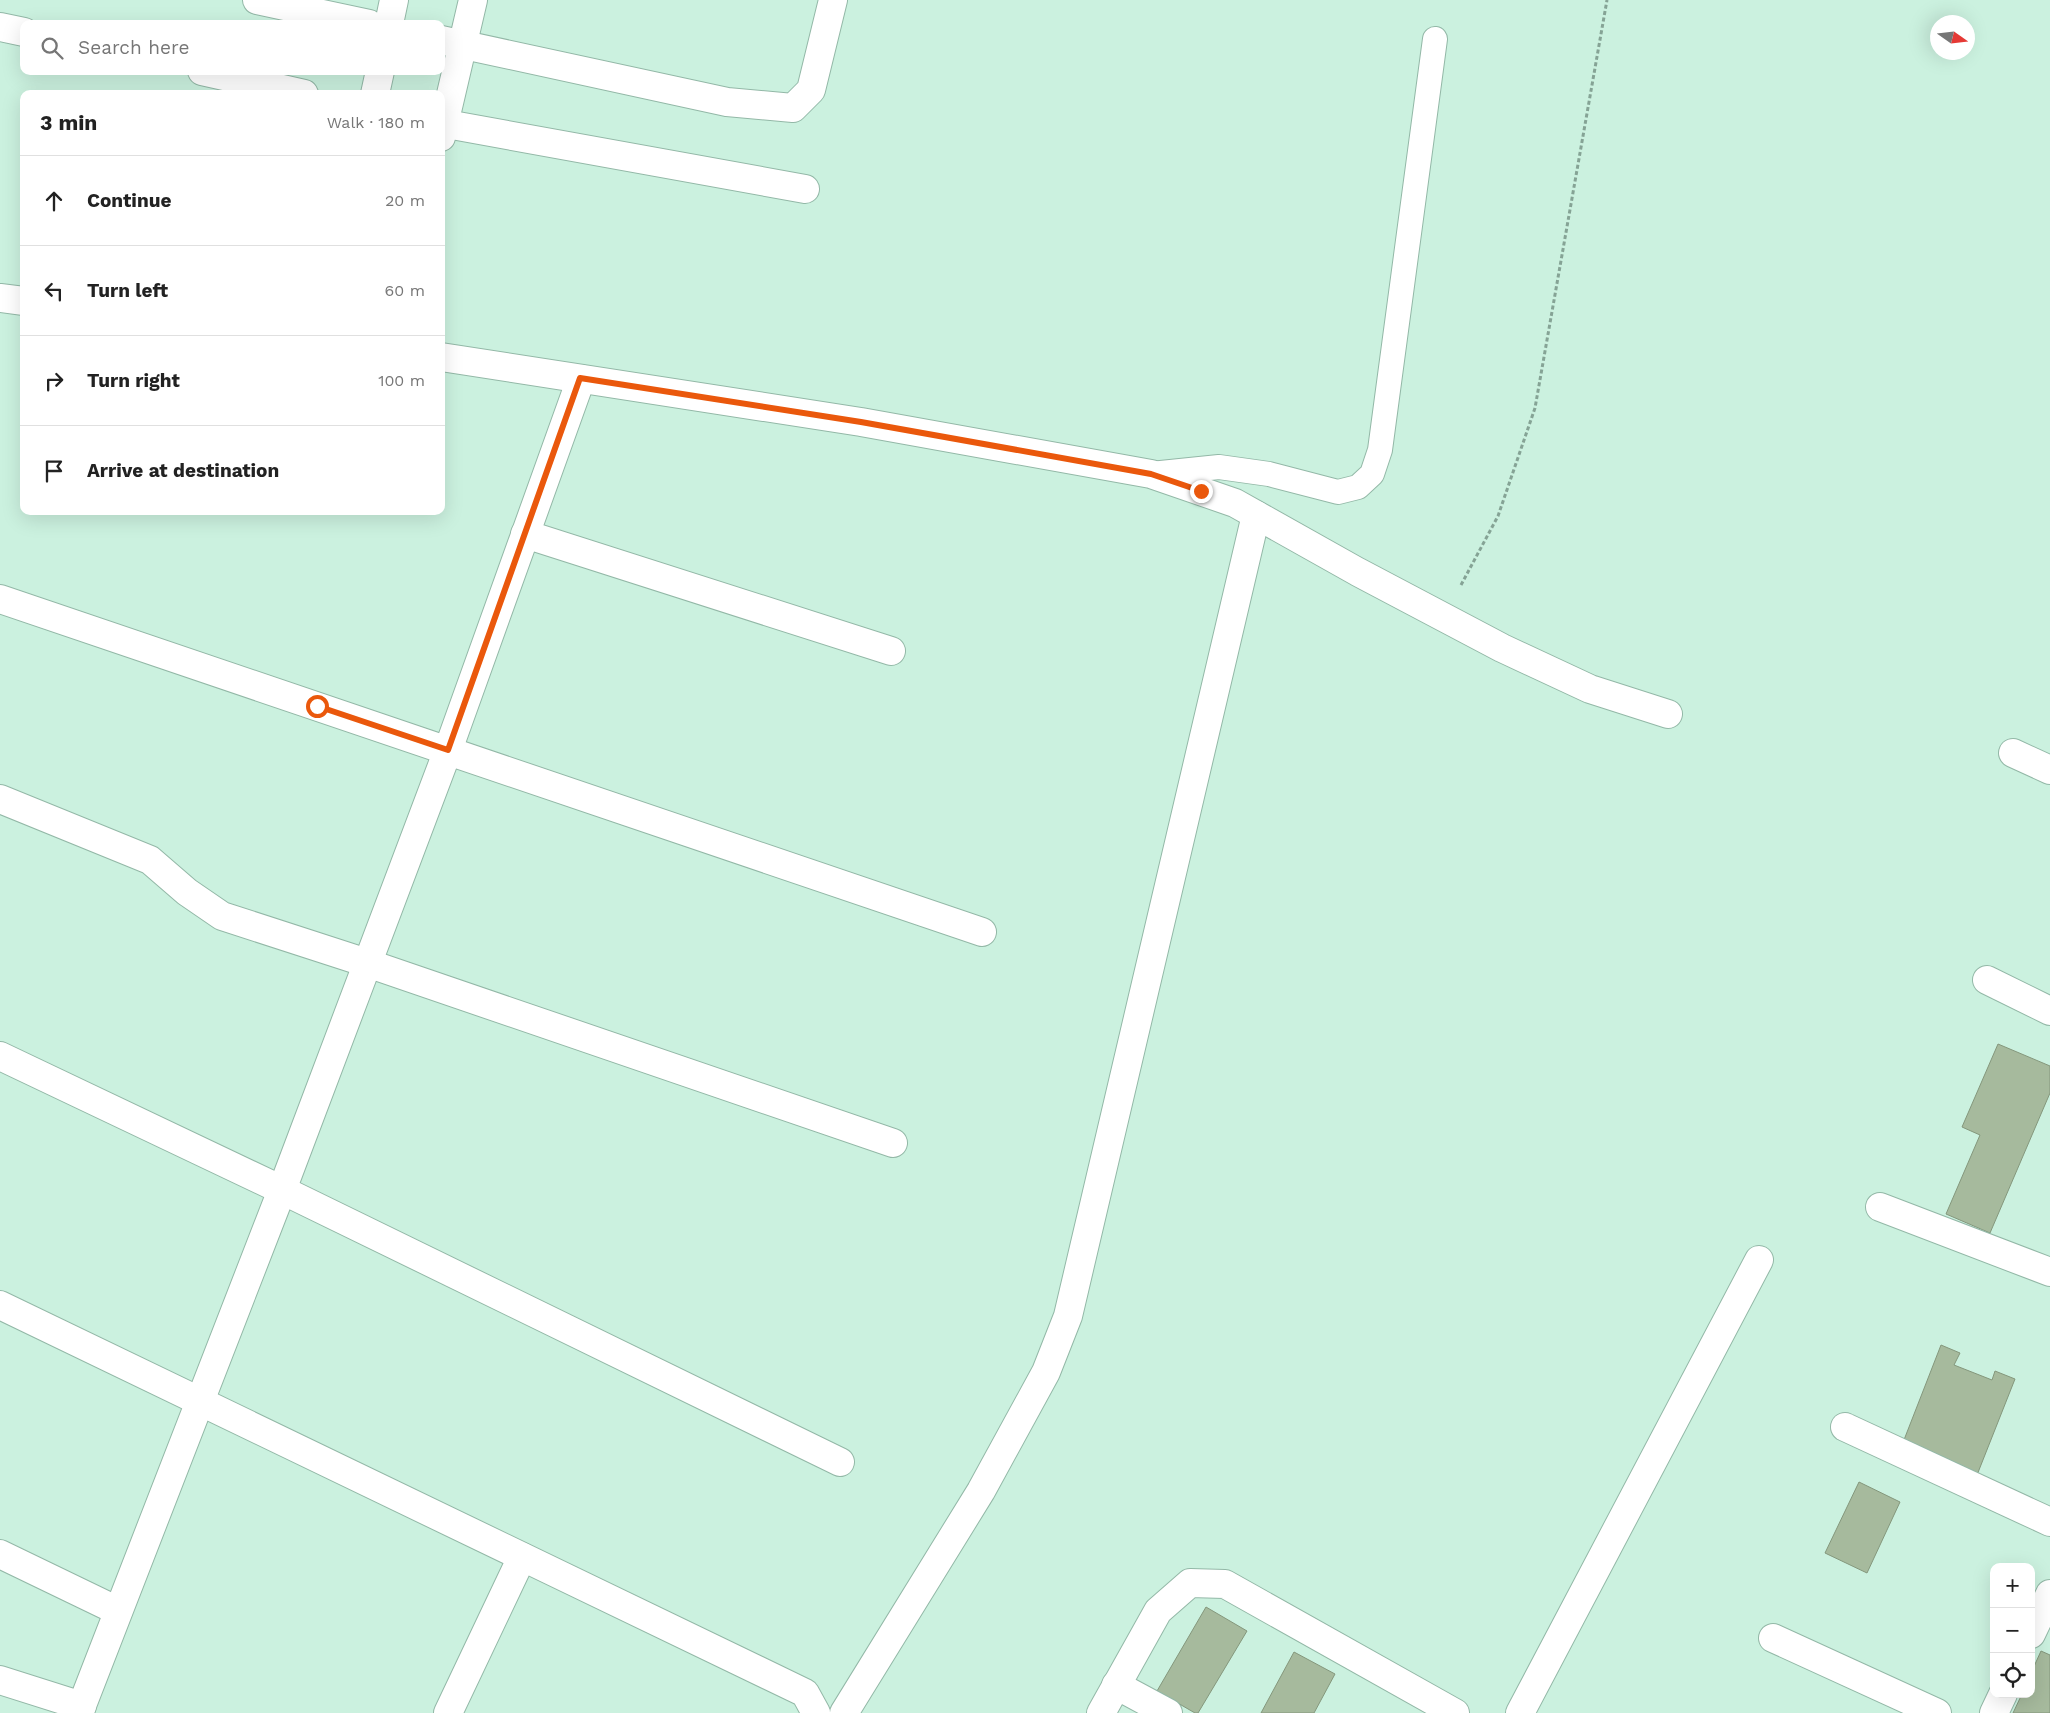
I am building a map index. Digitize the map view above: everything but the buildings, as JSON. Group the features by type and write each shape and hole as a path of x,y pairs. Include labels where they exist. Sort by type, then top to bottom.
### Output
{"street":[{"path":"257,0 350,20"},
{"path":"391,20 394,0"},
{"path":"445,102 452,42 473,0"},
{"path":"452,42 727,102 793,108 811,90 833,0"},
{"path":"0,27 20,31"},
{"path":"220,75 286,90"},
{"path":"376,90 379,75"},
{"path":"445,128 805,188"},
{"path":"0,298 20,301"},
{"path":"445,358 861,422 1151,474 1235,503 1358,572 1502,648 1590,688 1668,714"},
{"path":"0,1680 81,1709 282,1190 448,750 580,378"},
{"path":"844,1713 981,1491 1046,1372 1068,1316 1256,515"},
{"path":"525,534 891,651"},
{"path":"0,599 982,932"},
{"path":"2013,753 2050,770"},
{"path":"0,799 150,860 187,892 222,916 368,963 893,1144"},
{"path":"1987,980 2050,1012"},
{"path":"0,1056 282,1190 840,1462"},
{"path":"1880,1207 2050,1272"},
{"path":"1520,1713 1759,1260"},
{"path":"0,1305 805,1693 816,1713"},
{"path":"1845,1427 2050,1522"},
{"path":"0,1554 118,1611"},
{"path":"448,1713 522,1557"},
{"path":"1101,1713 1158,1612 1190,1583 1225,1584 1455,1713"},
{"path":"2035,1626 2050,1594"},
{"path":"1773,1638 1937,1713"},
{"path":"1116,1685 1168,1713"},
{"path":"1994,1713 2001,1698"}],"lane":[{"path":"1151,474 1219,467 1269,474 1338,492 1358,487 1372,474 1380,450 1435,39"}],"path":[{"path":"1442,616 1470,572 1498,516 1535,408 1607,0"}],"route":[{"path":"317,706 448,750 580,378 861,422 1151,474 1201,491"}]}
